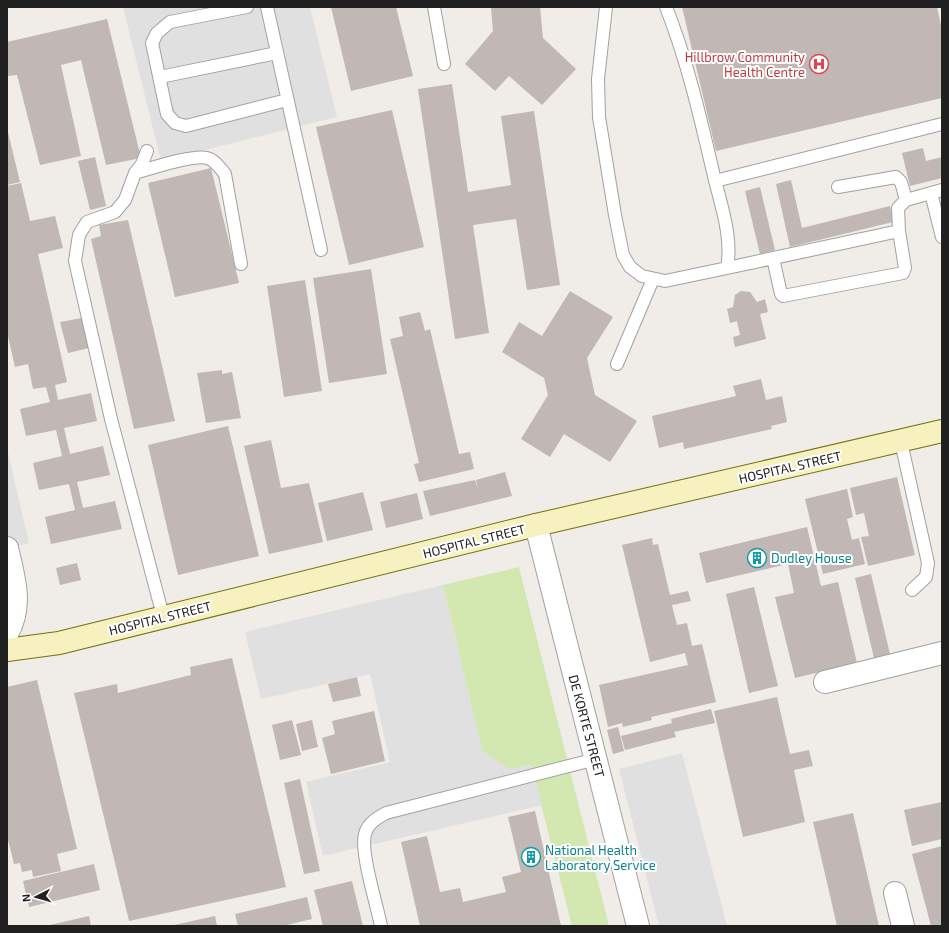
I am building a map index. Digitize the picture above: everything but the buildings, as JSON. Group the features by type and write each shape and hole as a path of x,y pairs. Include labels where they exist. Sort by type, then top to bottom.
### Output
{"street":[{"name":"HOSPITAL STREET","path":"7,650 59,643 163,616 536,525 901,442 942,431"},
{"name":"DE KORTE STREET","path":"536,525 638,926"},
{"path":"7,548 16,590 17,606 13,624 7,634"},
{"path":"825,682 942,654"},
{"path":"895,893 903,926"}],"lane":[{"path":"247,7 170,22 157,33 152,43 167,114 175,123 186,126 287,100"},
{"path":"267,7 321,250"},
{"path":"434,7 444,64"},
{"path":"606,7 600,49 598,94 599,117 623,255 630,267 642,276 666,282 899,231"},
{"path":"666,7 690,73 728,238 729,258 727,268"},
{"path":"160,77 277,53"},
{"path":"715,181 942,124"},
{"path":"147,151 142,164 134,173 125,200 115,212 87,222 79,235 75,261 111,419 163,616"},
{"path":"134,173 207,157 216,163 225,174 241,264"},
{"path":"838,187 896,178 901,182 906,200"},
{"path":"773,258 780,294 783,296 904,274 905,268 899,231 898,208 906,200 937,191 942,237"},
{"path":"616,364 653,279"},
{"path":"901,442 928,563 926,577 912,590"},
{"path":"381,926 364,849 365,834 372,820 386,813 596,759"}],"green space":[{"path":"519,567 609,926 572,926 531,765 510,770 482,751 443,585"}],"shaded area":[{"path":"123,7 310,7 337,117 161,161"},
{"path":"7,448 29,543 7,549"},
{"path":"443,585 482,751 510,770 531,764 542,805 323,856 306,782 390,762 370,674 261,699 245,632"},
{"path":"682,753 727,926 659,926 619,769"}],"place":[{"name":"Hillbrow Community Health Centre","path":"819,64"},
{"name":"Dudley House","path":"757,558"},
{"name":"National Health Laboratory Service","path":"531,857"}]}
